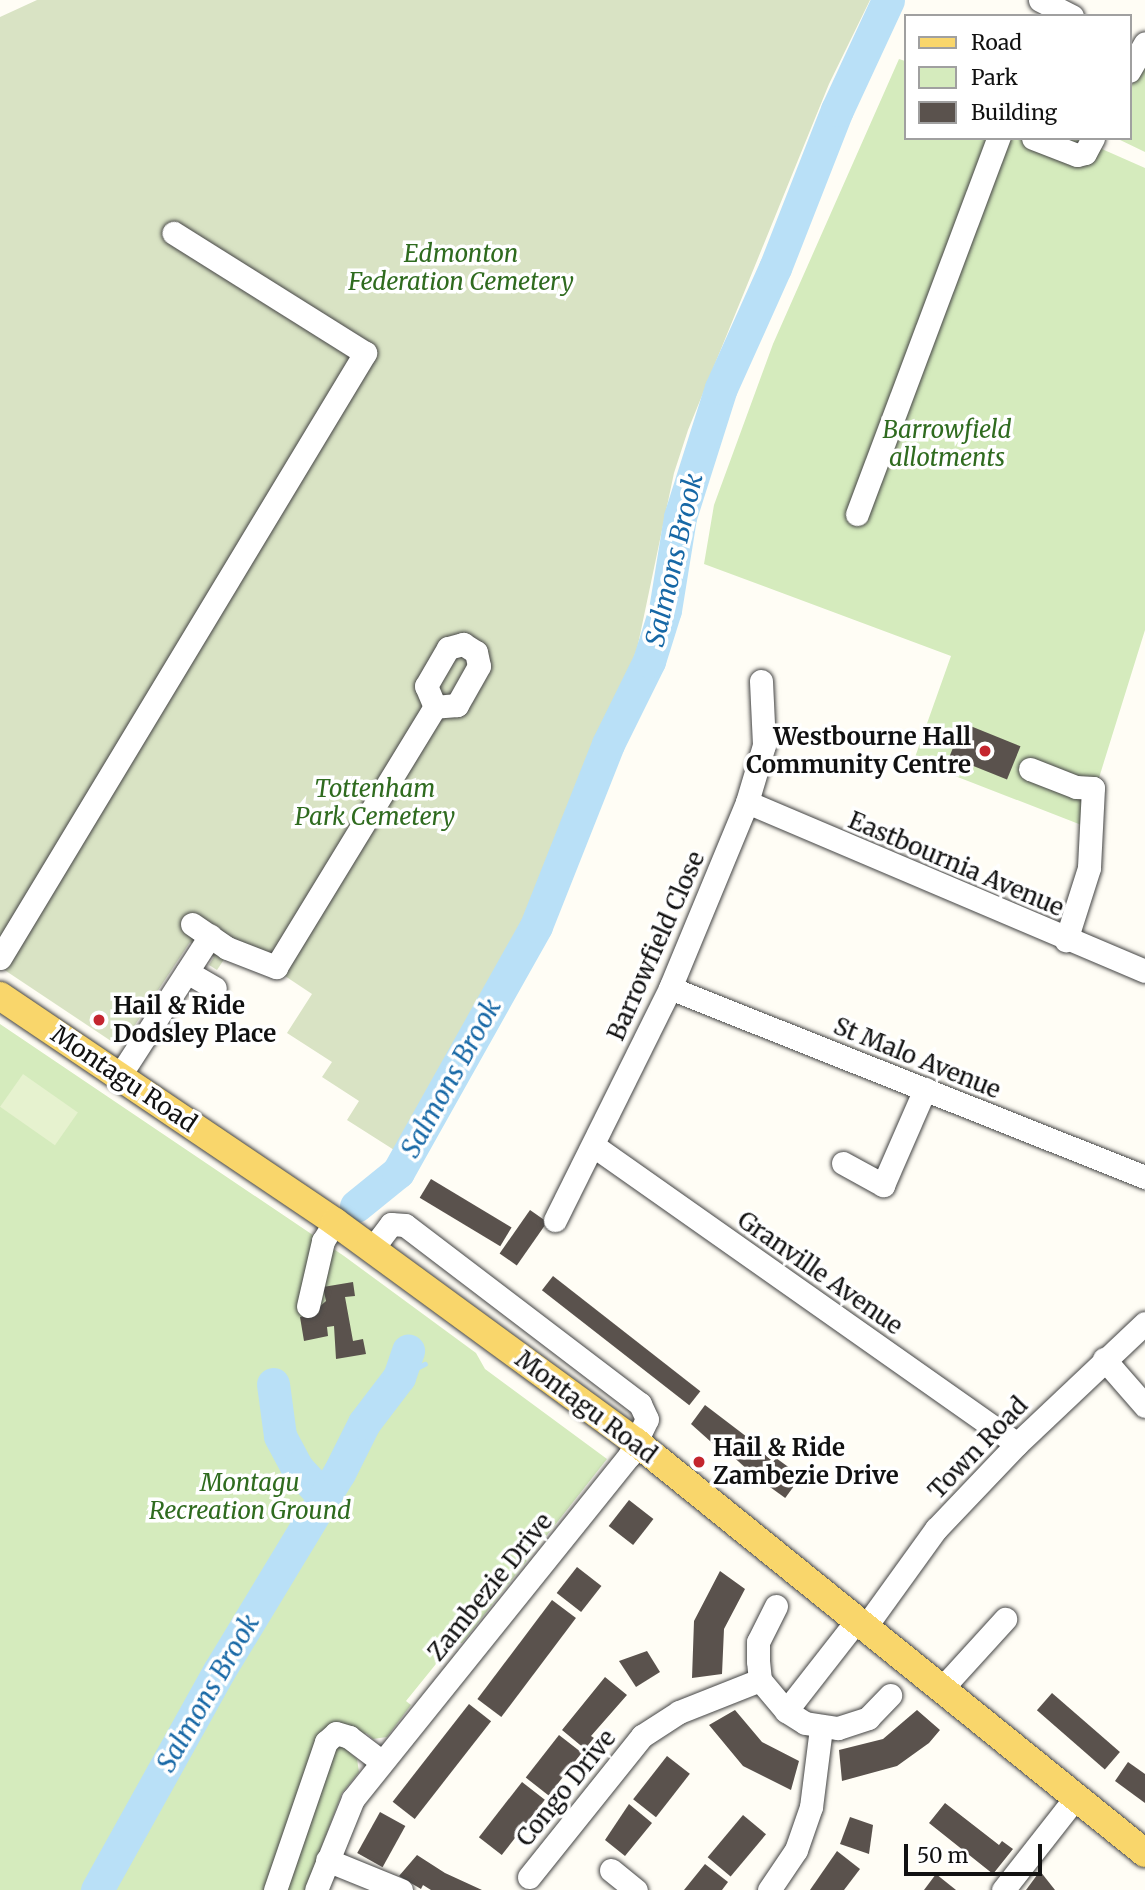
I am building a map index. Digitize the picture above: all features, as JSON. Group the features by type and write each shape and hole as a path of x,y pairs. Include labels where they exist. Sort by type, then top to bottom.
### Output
{"main road":[{"name":"Montagu Road","path":"0,996 335,1222 636,1442 944,1686 1145,1853"}],"street":[{"path":"1040,0 1068,14"},
{"path":"1131,65 1138,46"},
{"path":"857,514 997,140"},
{"path":"1038,140 1077,155 1085,153 1092,140"},
{"path":"0,958 365,353 174,233"},
{"name":"Barrowfield Close","path":"555,1220 670,988 747,802 764,745 761,681"},
{"path":"120,1075 187,972 201,937 276,967 435,706"},
{"path":"1030,769 1076,787 1093,788 1089,868 1066,940"},
{"name":"Eastbournia Avenue","path":"747,802 1066,940 1145,971"},
{"path":"187,972 215,988"},
{"name":"St Malo Avenue","path":"670,988 1145,1177"},
{"path":"843,1163 883,1185 925,1089"},
{"name":"Granville Avenue","path":"594,1146 1017,1444"},
{"path":"308,1306 323,1241 335,1222"},
{"path":"372,1250 390,1224 405,1225 640,1404 647,1419 636,1442"},
{"name":"Town Road","path":"786,1710 862,1623 936,1529 1017,1444 1145,1323"},
{"path":"1104,1359 1145,1406"},
{"name":"Zambezie Drive","path":"316,1890 347,1809 636,1442"},
{"path":"776,1606 758,1642 760,1680 786,1710 821,1728 851,1726 868,1718 890,1695"},
{"path":"944,1686 1005,1619"},
{"name":"Congo Drive","path":"529,1877 642,1736 691,1706 760,1680"},
{"path":"769,1890 796,1850 811,1807 821,1728"},
{"path":"275,1890 326,1742 336,1733 382,1762"},
{"path":"1003,1890 1076,1797"},
{"path":"327,1860 401,1890"},
{"path":"611,1870 636,1890"}],"green space":[{"name":"Edmonton Federation Cemetery","path":"37,0 870,0 829,84 688,430 674,473 637,649 624,682 634,688 604,743 533,921 402,1155 347,1120 359,1101 322,1077 332,1062 287,1033 312,994 279,972 225,958 217,970 209,965 214,957 190,942 133,1028 111,1041 0,967 0,17"},
{"name":"Barrowfield allotments","path":"899,59 904,61 904,140 1082,140 1145,168 1145,630 1084,826 914,760 951,656 704,564 714,505 773,344"},
{"path":"1145,62 1145,152 1120,140 1131,140 1131,86"},
{"name":"Montagu Recreation Ground","path":"0,1024 344,1256 476,1353 485,1369 607,1459 462,1643 453,1643 406,1701 411,1705 387,1737 373,1739 366,1733 350,1753 357,1759 359,1772 342,1793 305,1890 0,1890"},
{"path":"23,1074 78,1112 55,1145 0,1107"}],"building":[{"name":"Westbourne Hall Community Centre","path":"963,723 1020,746 1007,780 950,756"},
{"path":"431,1179 512,1227 500,1246 420,1198"},
{"path":"530,1210 547,1222 517,1265 500,1253"},
{"path":"553,1276 700,1391 689,1405 542,1290"},
{"path":"353,1282 355,1296 345,1297 353,1341 363,1339 366,1354 336,1359 334,1326 327,1327 328,1336 304,1341 300,1317 319,1313 318,1308 326,1301 323,1287"},
{"path":"705,1405 747,1437 730,1459 691,1424"},
{"path":"750,1441 771,1460 755,1477 735,1458"},
{"path":"776,1458 801,1476 785,1498 760,1480"},
{"path":"629,1500 653,1519 633,1545 609,1526"},
{"path":"577,1567 601,1586 581,1612 557,1593"},
{"path":"720,1571 745,1589 724,1629 722,1674 692,1678 694,1621"},
{"path":"552,1600 576,1618 501,1717 477,1699"},
{"path":"647,1651 660,1672 636,1687 619,1661"},
{"path":"605,1677 627,1695 591,1736 594,1738 585,1749 562,1730"},
{"path":"1052,1693 1120,1752 1105,1769 1037,1710"},
{"path":"469,1704 491,1721 415,1819 393,1802"},
{"path":"735,1710 762,1742 799,1761 791,1790 743,1766 709,1725"},
{"path":"917,1710 940,1730 929,1743 897,1766 842,1781 839,1750 883,1739"},
{"path":"559,1735 582,1753 549,1795 526,1778"},
{"path":"667,1756 690,1774 656,1817 633,1799"},
{"path":"1128,1762 1145,1774 1145,1803 1115,1781"},
{"path":"522,1782 545,1800 502,1855 479,1837"},
{"path":"945,1803 999,1845 1002,1841 1013,1849 993,1874 929,1823"},
{"path":"629,1804 652,1823 625,1856 605,1840"},
{"path":"380,1812 405,1826 383,1867 357,1853"},
{"path":"743,1815 766,1834 731,1876 708,1857"},
{"path":"850,1817 873,1825 869,1854 840,1844"},
{"path":"837,1851 860,1869 844,1890 810,1890"},
{"path":"417,1855 445,1873 482,1890 431,1890 423,1885 421,1889 399,1876"},
{"path":"705,1864 728,1882 722,1890 684,1890"},
{"path":"1040,1871 1055,1890 1026,1890"},
{"path":"936,1874 956,1890 924,1890"}],"waterway":[{"name":"Salmons Brook","path":"356,1206 398,1172 536,926 608,744 649,661 665,610 680,517 721,388 775,268 837,110 888,0"},
{"name":"Salmons Brook","path":"97,1890 219,1671 339,1473 364,1423 399,1377 408,1351"},
{"path":"399,1377 425,1364"},
{"name":"Salmons Brook","path":"273,1384 280,1436 297,1468 325,1498"}],"place":[{"name":"Westbourne Hall Community Centre","path":"985,751"},
{"name":"Hail & Ride Dodsley Place","path":"99,1020"},
{"name":"Hail & Ride Zambezie Drive","path":"699,1462"}],"park label":[{"name":"Tottenham Park Cemetery","path":"375,803"}]}
